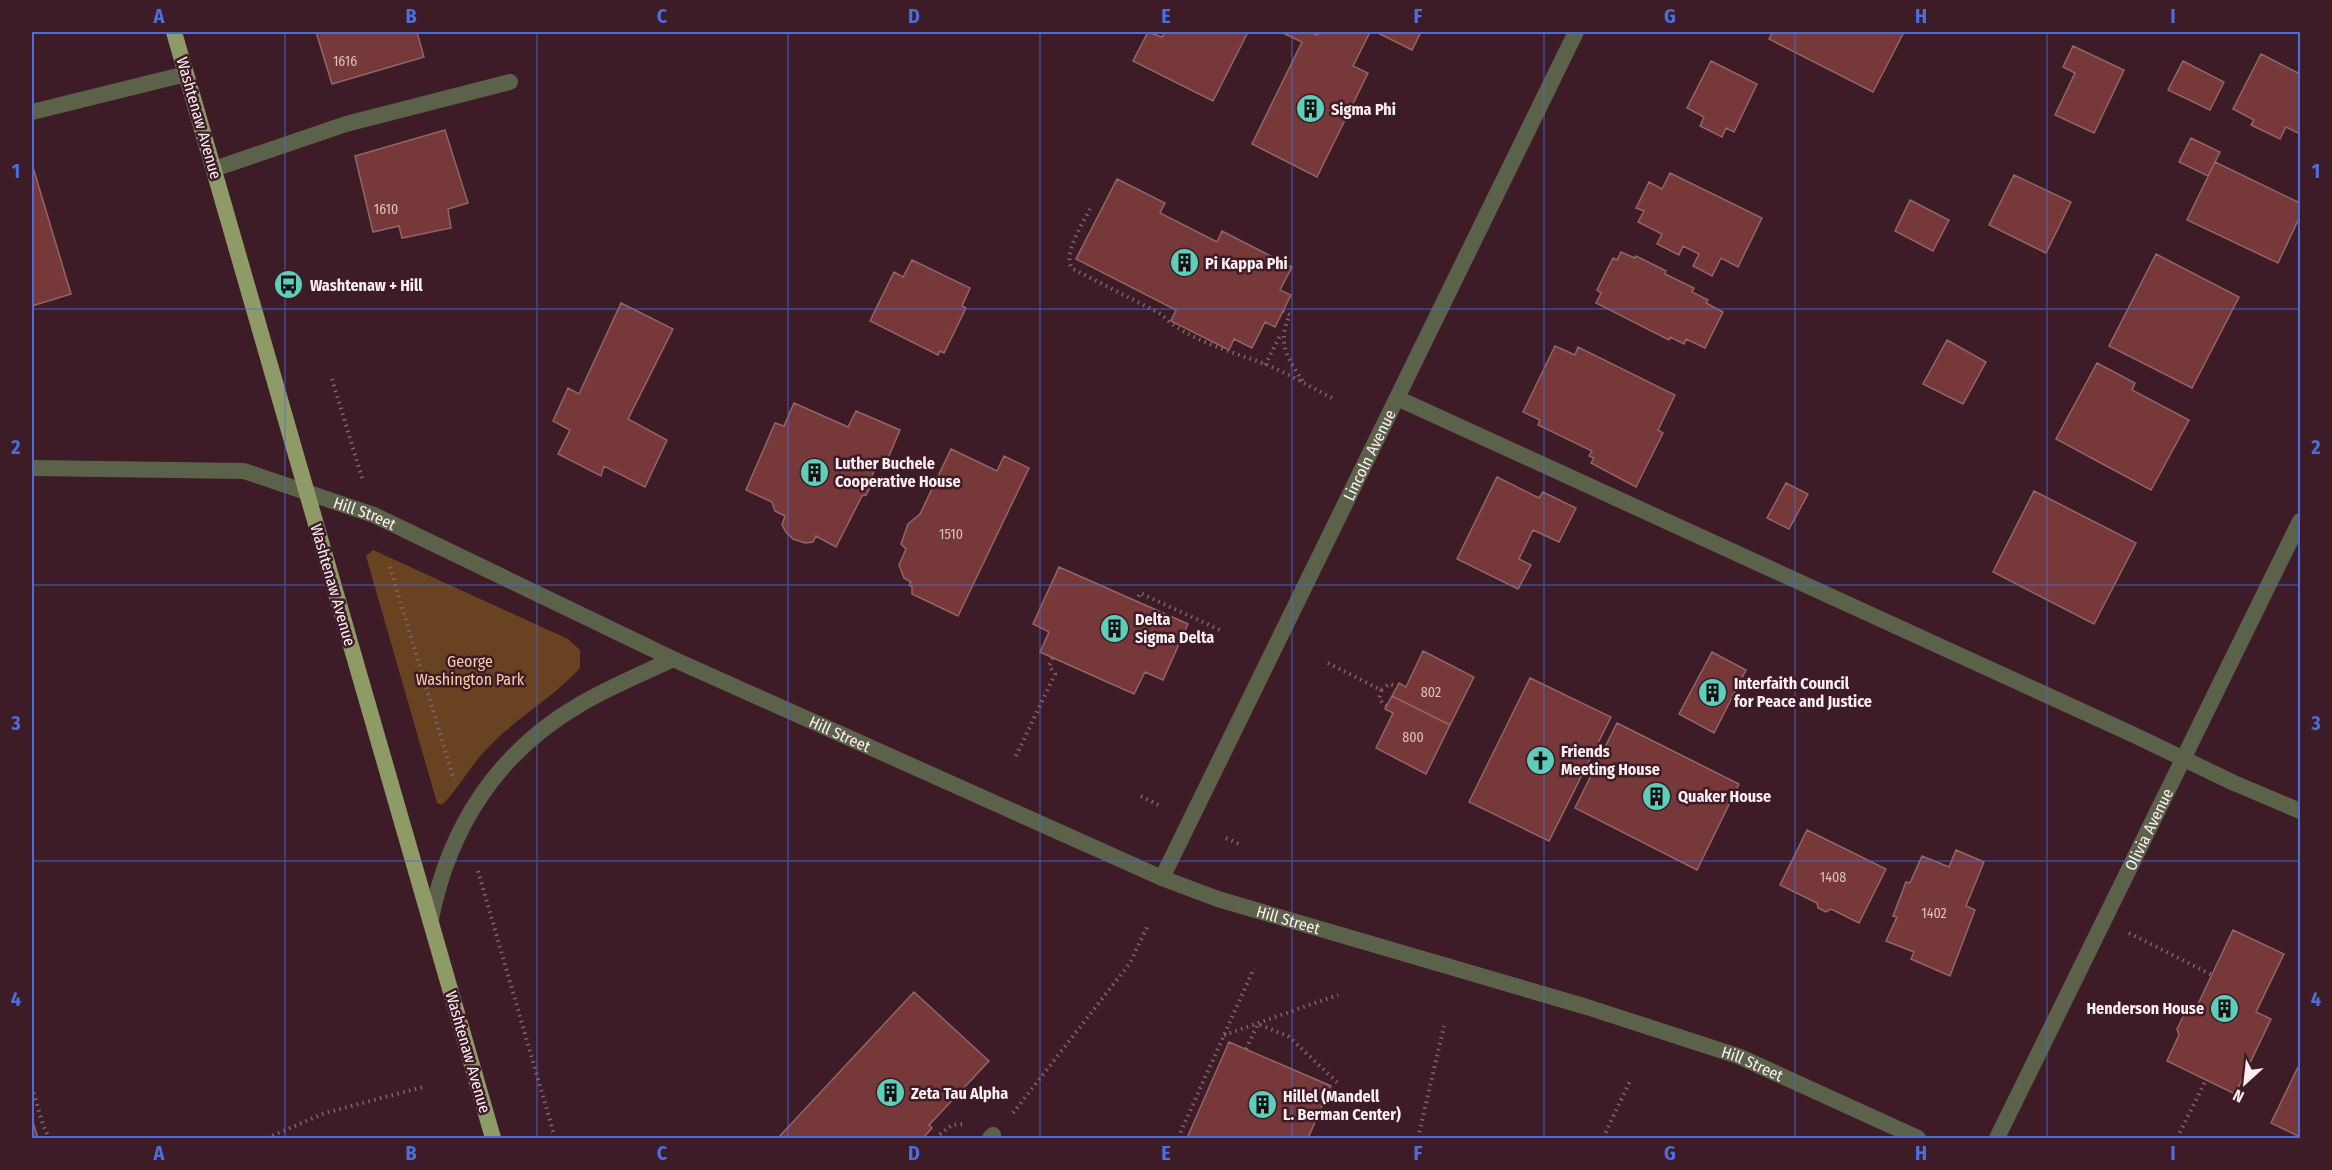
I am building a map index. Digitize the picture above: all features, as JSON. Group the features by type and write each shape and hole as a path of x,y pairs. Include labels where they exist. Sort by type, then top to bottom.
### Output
{"main road":[{"name":"Washtenaw Avenue","path":"174,32 493,1138"}],"street":[{"name":"Lincoln Avenue","path":"1162,878 1576,32"},
{"path":"32,112 186,74"},
{"path":"214,169 346,124 510,82"},
{"path":"1397,398 2301,811"},
{"name":"Hill Street","path":"32,468 244,471 374,515 674,659 1162,878 1218,899 1587,1007 1738,1056 1918,1138"},
{"name":"Olivia Avenue","path":"1997,1138 2301,521"},
{"path":"431,919 437,890 454,843 486,788 504,764 537,733 580,704 674,659"}],"path":[{"path":"1090,208 1068,254 1069,265 1073,269 1161,314 1169,322 1226,352 1265,365 1336,400"},
{"path":"1265,365 1290,315 1283,311"},
{"path":"1283,331 1282,339 1295,369 1305,384"},
{"path":"332,379 364,484"},
{"path":"390,567 456,786"},
{"path":"1136,602 1140,593 1222,631"},
{"path":"1016,756 1055,674 1049,666 1053,657"},
{"path":"1328,663 1381,690"},
{"path":"1387,706 1379,698 1381,690 1389,684 1397,686"},
{"path":"1141,796 1160,806"},
{"path":"1226,838 1239,844"},
{"path":"477,869 555,1138"},
{"path":"2104,921 2212,975"},
{"path":"1003,1118 1013,1113 1130,963 1147,927"},
{"path":"1178,1138 1254,968"},
{"path":"1224,1035 1338,995"},
{"path":"1246,1049 1258,1024"},
{"path":"1258,1024 1288,1036 1338,1083"},
{"path":"1418,1138 1444,1026"},
{"path":"1603,1138 1631,1079"},
{"path":"2177,1138 2206,1080"},
{"path":"32,1087 49,1138"},
{"path":"267,1138 325,1113 423,1087"},
{"path":"935,1138 952,1125 971,1124"}],"green space":[{"name":"George Washington Park","path":"373,550 568,639 580,650 580,668 557,690 494,741 442,805 437,803 366,556"}],"building":[{"path":"316,32 417,32 424,57 332,84"},
{"path":"1148,32 1162,37 1165,32 1248,32 1213,101 1133,61"},
{"name":"Sigma Phi","path":"1281,32 1310,32 1317,35 1319,32 1370,32 1353,66 1368,73 1317,177 1252,144 1302,42"},
{"path":"1376,32 1421,32 1412,50"},
{"path":"1773,32 1904,32 1873,92 1769,39"},
{"path":"2073,46 2124,70 2094,133 2055,115 2075,73 2063,67"},
{"path":"2261,54 2300,74 2300,134 2286,127 2280,139 2251,125 2254,120 2233,109"},
{"path":"1711,61 1757,84 1734,132 1726,128 1722,137 1700,126 1704,117 1687,108"},
{"path":"2183,61 2224,82 2210,110 2168,90"},
{"path":"445,130 468,203 448,209 451,228 402,238 399,226 373,232 355,156"},
{"path":"2191,138 2220,152 2208,176 2179,162"},
{"path":"2215,162 2300,203 2300,216 2278,263 2187,220"},
{"path":"32,164 71,294 32,306"},
{"path":"1670,173 1762,218 1738,267 1721,258 1712,276 1693,266 1699,254 1683,246 1679,255 1657,244 1662,234 1638,222 1644,211 1636,208 1649,182 1662,189"},
{"path":"2014,175 2071,202 2046,253 1989,225"},
{"name":"Pi Kappa Phi","path":"1117,179 1165,203 1160,213 1217,242 1222,231 1292,267 1280,290 1291,295 1275,327 1265,322 1252,348 1234,339 1229,350 1171,321 1176,310 1076,259"},
{"path":"1910,200 1949,220 1933,251 1895,231"},
{"path":"1621,252 1635,258 1636,256 1666,271 1665,274 1694,288 1692,292 1708,300 1706,303 1723,312 1705,348 1686,339 1684,344 1670,337 1669,340 1596,303 1601,293 1597,290 1613,258 1617,260"},
{"path":"2156,254 2239,297 2192,388 2109,346"},
{"path":"912,260 970,288 962,306 966,308 944,353 940,351 938,355 870,321 894,272 903,277"},
{"path":"621,303 673,329 628,419 667,440 645,487 604,466 601,476 558,454 570,430 553,421 568,388 579,394"},
{"path":"1947,340 1986,362 1963,404 1923,384"},
{"path":"1555,346 1575,355 1578,347 1675,395 1658,430 1663,433 1636,487 1591,463 1594,458 1589,456 1592,451 1538,425 1540,420 1523,412"},
{"path":"2097,363 2135,383 2132,390 2189,420 2151,490 2056,439"},
{"name":"Luther Buchele Cooperative House","path":"794,403 848,427 856,411 900,430 886,463 879,459 870,481 871,486 866,495 862,496 836,547 816,536 813,542 805,543 793,539 782,525 785,516 775,511 772,502 746,490 775,423 784,426"},
{"name":"Luther Buchele Cooperative House","path":"951,449 997,471 1004,456 1029,468 958,616 912,594 912,587 909,585 911,582 904,578 899,565 906,549 901,544 908,524 920,514"},
{"path":"1497,477 1539,498 1543,492 1576,508 1559,542 1533,530 1519,559 1531,565 1518,589 1457,559"},
{"path":"1786,483 1808,494 1789,529 1767,518"},
{"path":"2034,491 2136,543 2094,624 1993,572"},
{"name":"Delta Sigma Delta","path":"1059,567 1188,624 1163,680 1145,672 1134,694 1040,652 1049,632 1033,624"},
{"path":"1423,651 1474,677 1450,725 1392,696 1399,683 1406,687"},
{"name":"Interfaith Council for Peace and Justice","path":"1712,652 1746,670 1714,733 1679,714"},
{"name":"Friends Meeting House","path":"1530,678 1611,717 1549,841 1469,802"},
{"path":"1392,696 1450,725 1426,774 1376,748 1393,713 1385,709"},
{"name":"Quaker House","path":"1617,723 1739,784 1697,870 1575,808"},
{"path":"1807,830 1886,869 1859,923 1831,909 1826,912 1818,908 1817,903 1780,885"},
{"path":"1956,850 1984,862 1966,906 1975,910 1950,976 1911,959 1914,952 1886,941 1897,917 1893,916 1906,882 1910,883 1922,856 1949,867"},
{"name":"Henderson House","path":"2233,930 2284,954 2256,1012 2271,1019 2235,1094 2167,1061 2179,1035 2177,1029 2185,1013 2198,1004"},
{"name":"Zeta Tau Alpha","path":"914,992 989,1061 929,1125 932,1128 924,1137 778,1138"},
{"name":"Hillel (Mandell L. Berman Center)","path":"1229,1042 1331,1086 1308,1138 1187,1138"},
{"path":"2300,1063 2300,1137 2271,1123"},
{"path":"32,1119 38,1138 32,1138"}],"place":[{"name":"Sigma Phi","path":"1310,109"},
{"name":"Pi Kappa Phi","path":"1184,263"},
{"name":"Washtenaw + Hill","path":"289,285"},
{"name":"Luther Buchele Cooperative House","path":"814,472"},
{"name":"Delta Sigma Delta","path":"1114,628"},
{"name":"Interfaith Council for Peace and Justice","path":"1713,692"},
{"name":"Friends Meeting House","path":"1540,760"},
{"name":"Quaker House","path":"1657,796"},
{"name":"Henderson House","path":"2225,1008"},
{"name":"Zeta Tau Alpha","path":"890,1093"},
{"name":"Hillel (Mandell L. Berman Center)","path":"1262,1105"}]}
